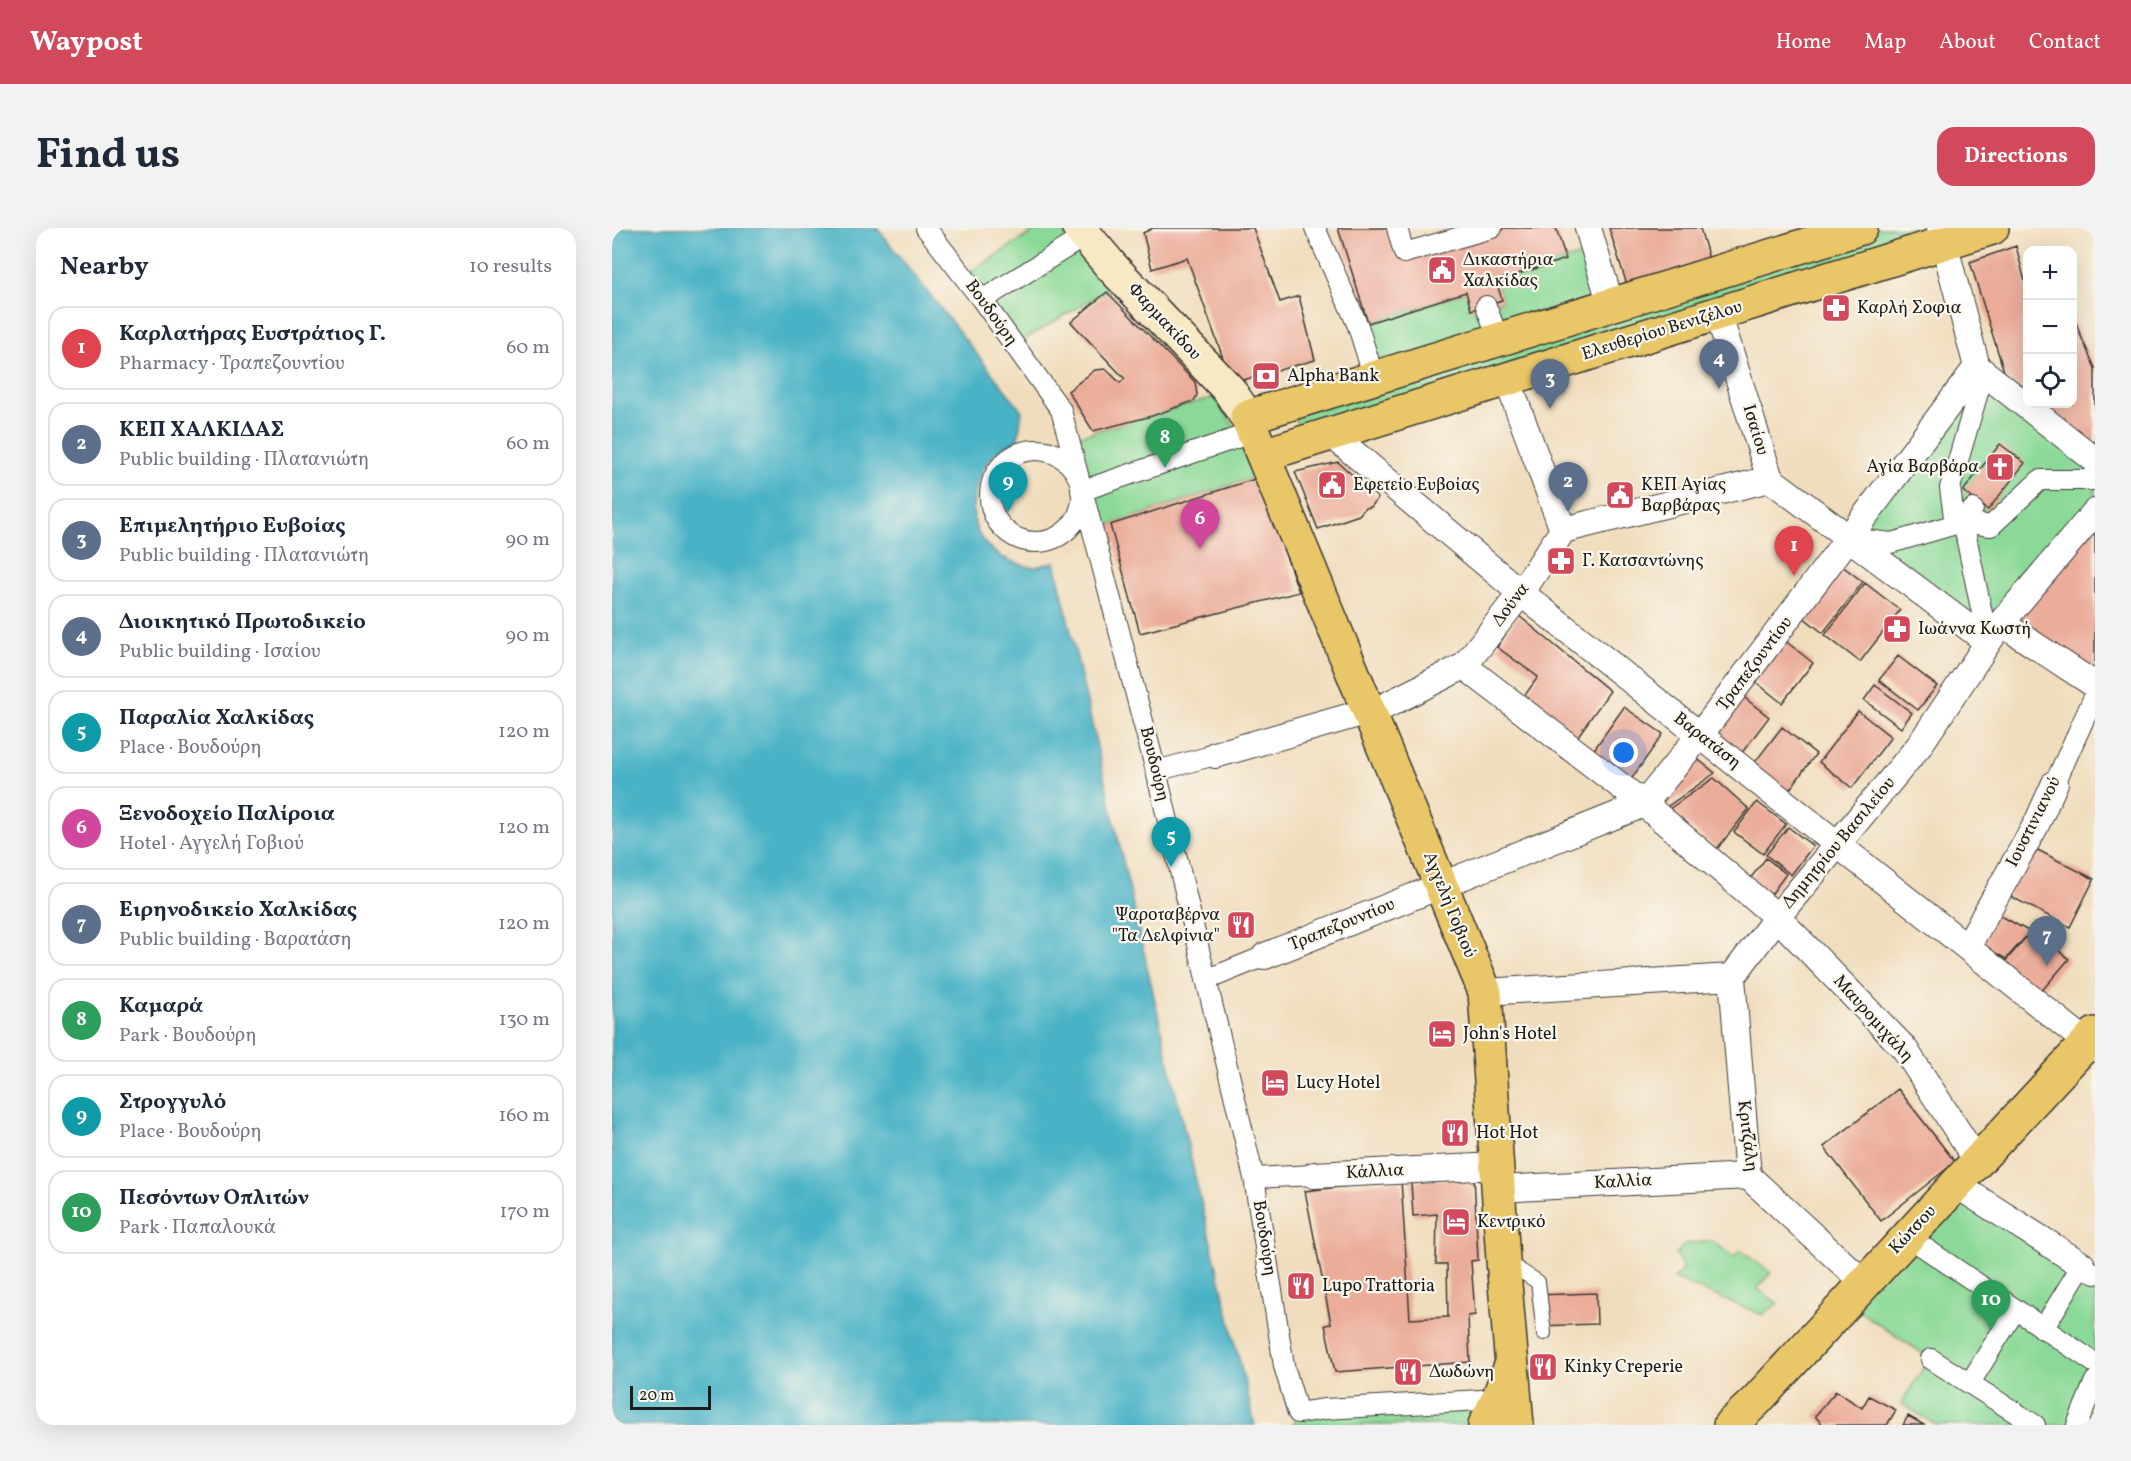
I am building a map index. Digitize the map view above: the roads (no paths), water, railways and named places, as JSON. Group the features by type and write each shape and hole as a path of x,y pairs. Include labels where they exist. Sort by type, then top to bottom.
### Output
{"main road":[{"path":"1255,435 1374,378 1861,228"},
{"name":"Ελευθερίου Βενιζέλου","path":"1255,435 1331,434 1718,313 1942,235 1992,228"},
{"name":"Φαρμακίδου","path":"1082,232 1228,390 1255,435"},
{"name":"Αγγελή Γοβιού","path":"1255,435 1485,992 1503,1260 1517,1425"},
{"name":"Κώτσου","path":"1731,1425 1755,1402 1966,1172 2092,1042"},
{"path":"1492,1412 1512,1363"}],"street":[{"name":"Βουδούρη","path":"926,228 982,300 1061,410 1156,771 1254,1178 1284,1366 1295,1419 1325,1409 1492,1412"},
{"path":"1315,228 1358,326 1374,378"},
{"path":"1397,228 1404,253 1492,228"},
{"path":"1588,228 1611,305"},
{"path":"982,300 1082,232"},
{"path":"1942,235 1981,369 1950,488 1964,518 1994,632"},
{"path":"1486,306 1499,340"},
{"name":"Ισαίου","path":"1718,313 1770,479"},
{"path":"1981,369 2095,460"},
{"name":"Τραπεζουντίου","path":"1265,956 1644,804 1700,735 1981,369"},
{"path":"1507,379 1563,531 1770,479 1849,538 1994,632 2095,684"},
{"name":"Βαρατάση","path":"1331,434 1521,593 1967,947 2092,1042"},
{"path":"1081,491 1255,435"},
{"path":"1029,450 1058,455 1069,464 1077,477 1081,491 1080,507 1074,521 1064,533 1049,540 1034,542 1018,539 1005,531 995,519 990,504 990,489 995,475 1004,463 1015,455 1029,450"},
{"path":"1849,538 1891,543 1964,518 1991,526 2040,480 2095,480"},
{"name":"Δημητρίου Βασιλείου","path":"1732,977 1777,917 1919,746 1994,632 2095,512"},
{"name":"Δούνα","path":"1156,771 1369,712 1464,666 1521,593 1563,531"},
{"name":"Μαυρομιχάλη","path":"1464,666 1644,804 1777,917 1904,1048 1966,1172"},
{"name":"Ιουστινιανού","path":"1967,947 2036,825 2095,695"},
{"path":"1206,980 1265,956"},
{"path":"1485,992 1732,977"},
{"name":"Κριτζάλη","path":"1732,977 1748,1176 1864,1283"},
{"path":"1966,1172 2089,1270 2043,1329"},
{"name":"Κάλλια","path":"1254,1178 1314,1175 1498,1178"},
{"name":"Καλλία","path":"1498,1178 1748,1176"},
{"path":"1907,1236 2095,1364"},
{"path":"1970,1383 2015,1310"},
{"path":"1930,1359 2035,1425"},
{"path":"2077,1425 2095,1381"}],"lane":[{"path":"1503,1260 1538,1282 1544,1334"}],"water":[{"path":"612,228 877,228 1022,411 1018,439 995,454 982,473 974,498 974,521 982,540 999,555 1010,561 1033,567 1055,562 1196,1181 1255,1425 612,1425"}],"place":[{"name":"Δικαστήρια Χαλκίδας","path":"1442,270"},
{"name":"Καρλή Σοφια","path":"1836,308"},
{"name":"Alpha Bank","path":"1266,376"},
{"name":"Διοικητικό Πρωτοδικείο","path":"1719,389"},
{"name":"Επιμελητήριο Ευβοίας","path":"1550,409"},
{"name":"Αγία Βαρβάρα","path":"2000,467"},
{"name":"Καμαρά","path":"1165,468"},
{"name":"Εφετείο Ευβοίας","path":"1332,485"},
{"name":"ΚΕΠ Αγίας Βαρβάρας","path":"1620,495"},
{"name":"Στρογγυλό","path":"1008,512"},
{"name":"ΚΕΠ ΧΑΛΚΙΔΑΣ","path":"1568,512"},
{"name":"Ξενοδοχείο Παλίροια","path":"1200,549"},
{"name":"Γ. Κατσαντώνης","path":"1561,561"},
{"name":"Καρλατήρας Ευστράτιος Γ.","path":"1794,576"},
{"name":"Ιωάννα Κωστή","path":"1897,629"},
{"name":"Παραλία Χαλκίδας","path":"1171,867"},
{"name":"Ψαροταβέρνα \"Τα Δελφίνια\"","path":"1241,925"},
{"name":"Ειρηνοδικείο Χαλκίδας","path":"2047,966"},
{"name":"John's Hotel","path":"1442,1034"},
{"name":"Lucy Hotel","path":"1275,1083"},
{"name":"Hot Hot","path":"1455,1133"},
{"name":"Κεντρικό","path":"1456,1222"},
{"name":"Lupo Trattoria","path":"1301,1286"},
{"name":"Πεσόντων Οπλιτών","path":"1991,1330"},
{"name":"Kinky Creperie","path":"1543,1367"},
{"name":"Δωδώνη","path":"1408,1372"}]}
